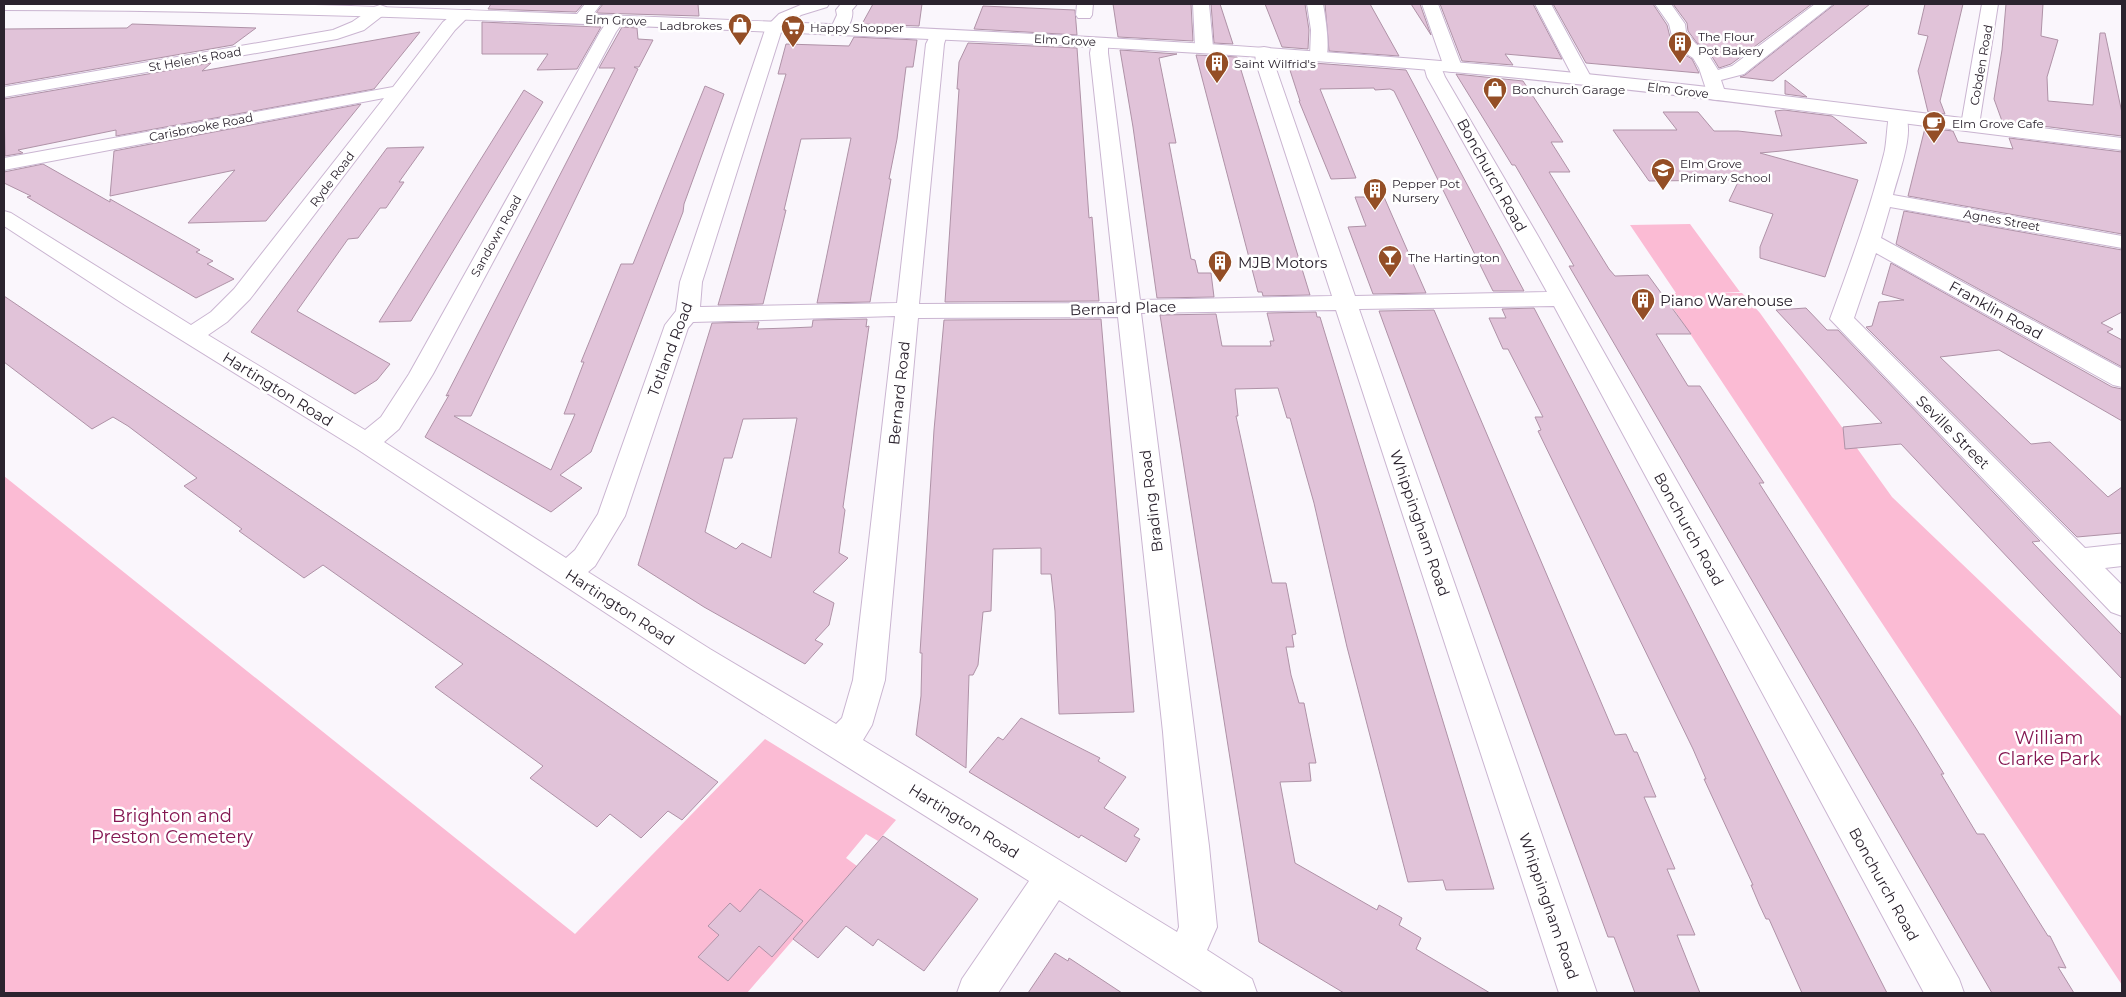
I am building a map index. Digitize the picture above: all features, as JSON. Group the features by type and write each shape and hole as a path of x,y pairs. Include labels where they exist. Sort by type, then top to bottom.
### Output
{"street":[{"path":"581,19 593,4"},
{"path":"774,26 794,11 821,4"},
{"path":"838,30 848,4"},
{"path":"1201,4 1204,47"},
{"path":"1315,4 1319,30 1319,56"},
{"name":"Bonchurch Road","path":"1430,4 1443,66 1433,72 1522,227 1560,300 1944,993"},
{"path":"1543,4 1583,79"},
{"path":"1663,4 1677,24 1678,32 1690,48 1700,54 1712,77 1717,95"},
{"path":"1712,77 1738,70 1824,4"},
{"name":"Cobden Road","path":"1970,126 1990,4"},
{"name":"Elm Grove","path":"4,6 184,6 380,10 774,26 1204,47 1583,79 2122,144"},
{"name":"St Helen's Road","path":"4,92 336,34 358,26 380,10"},
{"name":"Ryde Road","path":"191,335 209,326 223,315 242,294 449,26 464,13"},
{"name":"Sandown Road","path":"366,443 390,423 412,390 608,32 616,21"},
{"name":"Totland Road","path":"568,572 585,558 611,516 677,325 684,320 691,300 689,291 691,282 774,26"},
{"name":"Bernard Road","path":"838,743 856,725 869,680 934,44 939,34"},
{"name":"Brading Road","path":"1100,42 1179,732 1198,927 1185,958"},
{"name":"Whippingham Road","path":"1264,52 1266,63 1346,304 1578,993"},
{"name":"Carisbrooke Road","path":"4,164 385,92 398,92"},
{"path":"1870,241 1895,148 1899,124 1897,117"},
{"name":"Agnes Street","path":"1882,199 2122,242"},
{"name":"Hartington Road","path":"4,217 366,443 699,658 935,802 1238,993"},
{"name":"Franklin Road","path":"1870,241 2122,379"},
{"name":"Seville Street","path":"1870,241 1842,319 2122,604"},
{"name":"Bernard Place","path":"685,316 697,314 870,310 1116,310 1143,306 1560,300"},
{"path":"2080,560 2122,555"},
{"path":"976,993 1053,877"}],"green space":[{"name":"William Clarke Park","path":"1690,224 1740,292 1715,293 1742,293 1760,313 1892,497 2122,717 2122,985 1673,308 1664,294 1676,293 1630,225"},
{"name":"Brighton and Preston Cemetery","path":"4,476 575,934 765,739 896,820 878,841 866,834 846,858 857,866 747,993 4,993"}],"building":[{"path":"491,4 583,4 576,12 488,9"},
{"path":"603,4 698,4 699,16 596,13"},
{"path":"873,4 922,4 919,26 862,24"},
{"path":"1113,4 1191,4 1193,41 1118,37"},
{"path":"1211,4 1220,4 1233,44 1214,43"},
{"path":"1265,4 1305,4 1309,30 1308,49 1282,47"},
{"path":"1325,4 1370,4 1399,56 1329,51"},
{"path":"1411,4 1420,4 1431,35"},
{"path":"1440,4 1533,4 1562,59 1505,54 1513,65 1462,61"},
{"path":"1553,4 1653,4 1667,25 1670,37 1682,53 1692,59 1699,73 1586,63"},
{"path":"1673,4 1812,4 1731,64 1719,68 1708,50 1697,43 1688,31 1687,23"},
{"path":"1835,4 1870,4 1773,81 1740,77 1745,75"},
{"path":"1925,4 1963,4 1940,101 1945,114 1928,112 1918,71 1928,36 1918,34"},
{"path":"2006,4 2043,4 2041,36 2058,40 2047,77 2048,101 2093,105 2100,33 2105,33 2122,113 2122,136 2002,121 1994,99 2002,50"},
{"path":"983,6 1075,10 1077,35 974,29"},
{"path":"482,22 601,27 577,69 537,70 548,54 482,54"},
{"path":"132,24 256,28 233,45 4,85 4,29 127,28"},
{"path":"622,27 637,28 638,39 653,40 639,67 634,67 638,69 471,416 454,416 551,470 575,414 564,414 584,362 581,362 621,264 633,264 705,86 724,94 684,204 683,212 591,452 560,475 582,488 551,512 425,437 449,395 446,396 615,68 599,68"},
{"path":"420,32 374,89 116,136 116,130 18,150 23,153 5,156 4,99 211,63 202,71"},
{"path":"854,37 917,40 913,67 906,67 897,139 889,179 891,179 870,302 817,303 851,138 801,139 763,304 718,305 786,74 778,74 786,44 849,46"},
{"path":"968,43 1077,48 1089,218 1092,217 1099,301 945,302 959,89 957,89 959,62"},
{"path":"1120,50 1177,54 1159,58 1176,143 1169,143 1191,259 1195,260 1198,273 1211,273 1214,297 1157,298"},
{"path":"1196,55 1237,57 1310,295 1263,296 1262,292 1258,292"},
{"path":"1287,61 1406,70 1524,291 1493,291 1394,91 1390,89 1375,90 1374,88 1320,89 1356,178 1331,179 1299,101"},
{"path":"1456,74 1523,81 1563,142 1551,142 1570,172 1549,172 1615,276 1648,275 1691,334 1656,334 1688,386 1700,386 1764,483 1759,483 1917,730 1977,834 1984,834 2048,936 2050,936 2066,968 2058,967 2074,993 1992,993 1569,266 1574,266 1515,165 1512,165"},
{"path":"1785,80 1807,97 1785,94"},
{"path":"524,90 543,102 411,321 379,322"},
{"path":"361,104 266,221 188,223 235,170 110,196 114,151"},
{"path":"1784,110 1832,116 1867,143 1760,153 1858,180 1825,277 1760,258 1760,247 1773,214 1729,201 1739,180 1649,181 1613,130 1677,130 1663,112 1698,112 1714,131 1738,131 1782,136 1775,111"},
{"path":"1925,128 1953,131 1958,142 2013,149 2009,138 2122,152 2122,234 1908,196"},
{"path":"424,147 399,182 404,182 386,208 380,208 358,238 348,239 297,311 390,364 377,380 355,394 251,332 387,148"},
{"path":"43,164 200,250 196,252 213,261 207,264 234,279 196,298 27,197 31,196 4,183 4,172"},
{"path":"1355,197 1384,197 1426,293 1373,294 1348,227 1366,226"},
{"path":"1904,211 2122,250 2122,312 2101,323 2113,329 2107,332 2122,340 2122,367 1896,244"},
{"path":"1891,263 2112,387 2122,389 2122,421 1999,350 1940,357 2031,444 2050,442 2108,497 2122,487 2122,533 2077,537 1866,327 1872,326 1879,302 1904,300 1882,294"},
{"path":"4,296 718,782 682,820 668,811 641,838 610,814 597,827 530,778 543,766 435,687 463,664 323,565 304,578 239,531 242,529 184,486 197,478 128,426 113,417 92,429 4,362"},
{"path":"1534,308 1687,601 1887,993 1802,993 1769,919 1766,919 1759,904 1751,885 1753,885 1704,779 1706,779 1693,749 1538,431 1541,430 1535,417 1543,417 1508,349 1503,349 1489,318 1506,318 1502,309"},
{"path":"1806,308 1827,330 1838,330 2040,541 2032,542 2122,635 2122,679 1901,444 1845,449 1843,427 1882,423 1776,310"},
{"path":"1434,310 1615,735 1626,734 1634,752 1637,752 1656,797 1644,797 1675,869 1667,869 1695,935 1677,935 1700,993 1635,993 1614,937 1608,937 1379,311"},
{"path":"1316,312 1317,317 1320,317 1494,889 1446,890 1443,880 1408,882 1347,647 1314,503 1290,418 1287,418 1278,388 1235,389 1238,416 1236,416 1272,583 1286,583 1296,634 1292,635 1294,647 1286,647 1299,703 1304,703 1316,763 1309,763 1311,781 1280,782 1295,863 1377,910 1379,905 1402,918 1399,925 1421,938 1416,949 1490,993 1344,993 1259,942 1160,315 1216,314 1222,346 1271,346 1270,341 1274,341 1267,313"},
{"path":"867,319 866,327 869,326 843,507 845,510 839,553 848,558 813,592 834,603 829,625 815,640 823,644 805,664 704,607 638,565 712,323 759,322 757,329 812,327 813,320","holes":["797,418 771,558 742,543 736,549 705,532 724,458 732,458 743,419"]},
{"path":"1101,319 1134,712 1059,714 1055,611 1051,574 1041,574 1041,548 993,549 991,611 983,612 978,665 973,675 969,675 966,768 916,735 921,696 922,653 920,653 934,430 944,320"},
{"path":"1021,718 1100,758 1098,761 1126,777 1104,808 1139,829 1134,836 1140,839 1126,862 1081,835 1079,838 969,772 998,737 1003,740"},
{"path":"883,836 978,899 924,971 878,939 873,946 846,926 818,958 793,939"},
{"path":"760,889 803,921 772,957 759,946 728,981 698,957 719,935 708,926 730,903 740,912"},
{"path":"1055,953 1068,961 1069,958 1122,993 1028,993"}],"place":[{"name":"Ladbrokes","path":"740,46"},
{"name":"Happy Shopper","path":"793,48"},
{"name":"The Flour Pot Bakery","path":"1680,64"},
{"name":"Saint Wilfrid's","path":"1217,84"},
{"name":"Bonchurch Garage","path":"1495,110"},
{"name":"Elm Grove Cafe","path":"1934,144"},
{"name":"Elm Grove Primary School","path":"1663,191"},
{"name":"Pepper Pot Nursery","path":"1375,211"},
{"name":"The Hartington","path":"1390,278"},
{"name":"MJB Motors","path":"1220,283"},
{"name":"Piano Warehouse","path":"1643,321"}]}
